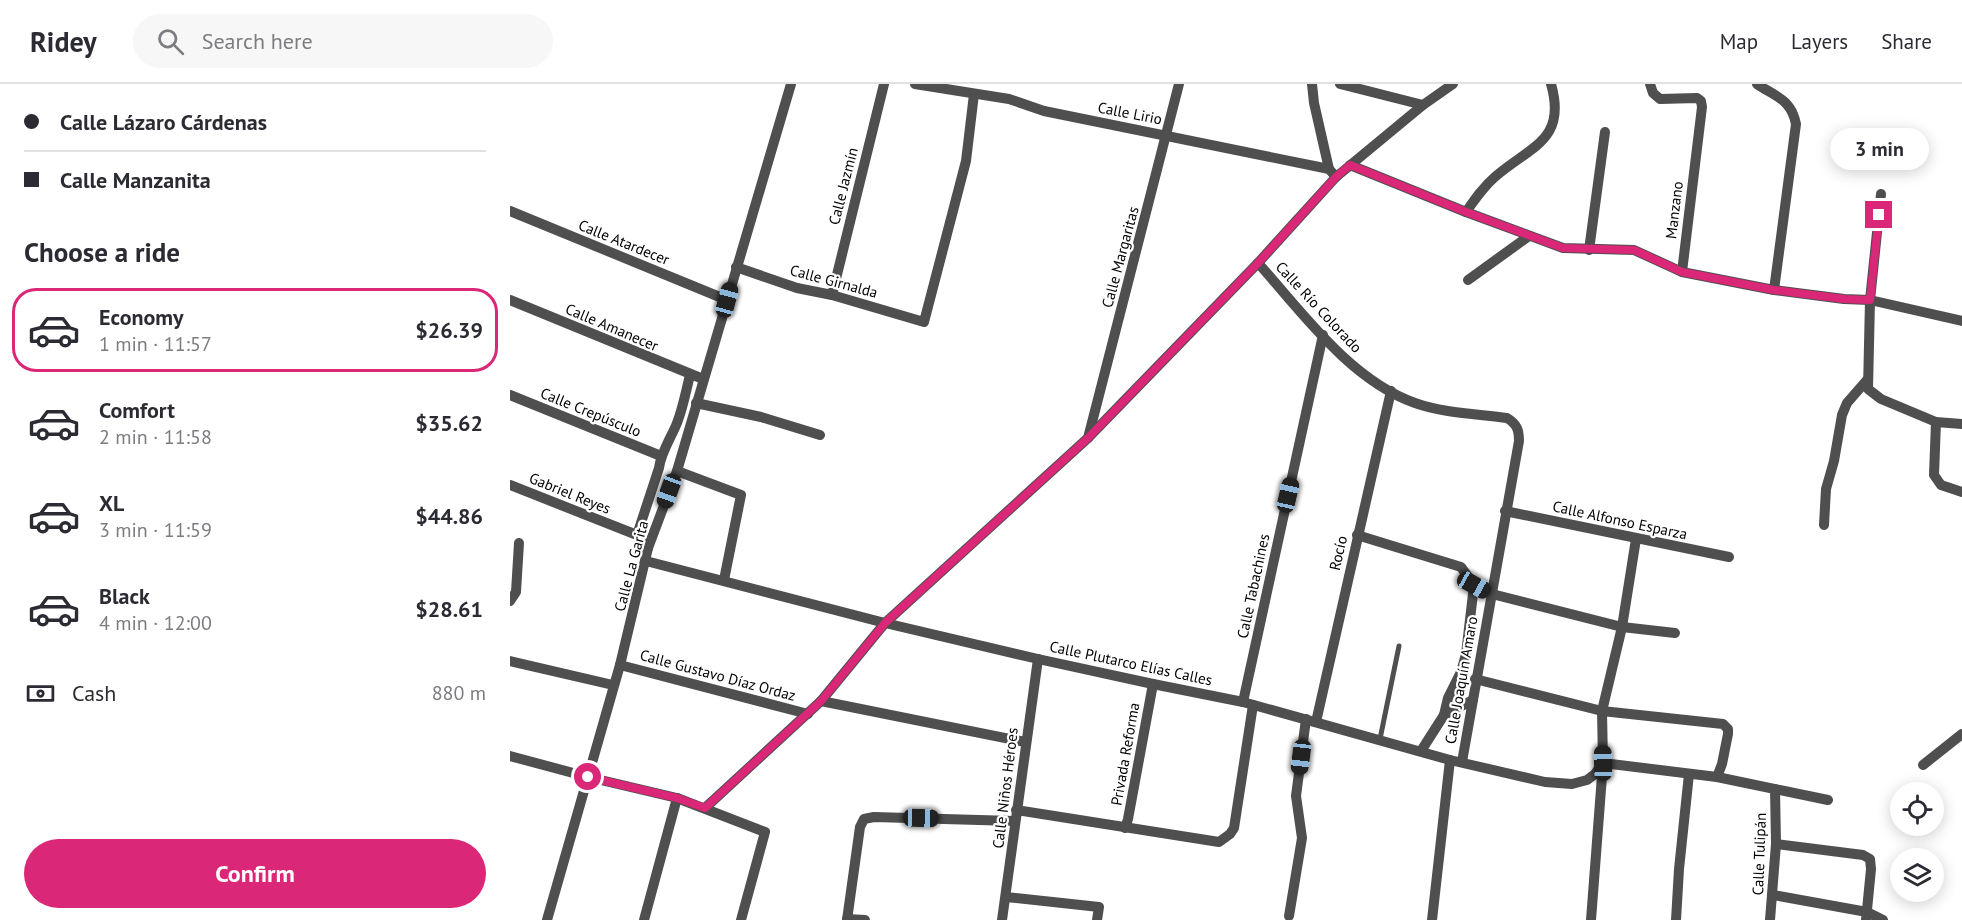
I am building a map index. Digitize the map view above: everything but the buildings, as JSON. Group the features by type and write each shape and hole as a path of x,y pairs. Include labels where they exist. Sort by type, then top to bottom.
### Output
{"street":[{"name":"Calle La Garita","path":"547,920 620,665 648,548 677,471 791,84"},
{"name":"Calle Jazmín","path":"832,295 884,84"},
{"name":"Calle Lirio","path":"915,84 1009,99 1044,111 1167,135 1333,173"},
{"name":"Calle Margaritas","path":"1088,438 1179,84"},
{"path":"1312,84 1316,112 1333,173"},
{"path":"1340,84 1423,105"},
{"path":"705,808 821,701 885,623 1088,438 1258,263 1333,173 1350,165 1423,105 1454,84"},
{"path":"1466,212 1478,195 1497,176 1545,139 1551,129 1556,107 1551,84"},
{"name":"Manzano","path":"1650,84 1653,93 1660,99 1692,98 1701,101 1702,113 1682,272"},
{"path":"1757,84 1783,98 1795,116 1796,135 1790,163 1774,290"},
{"name":"Calle Girnalda","path":"736,267 798,288 832,295 924,322 966,161 974,94"},
{"path":"1589,250 1605,132"},
{"path":"1350,165 1563,248 1634,250 1682,272 1774,290 1870,300 1962,321"},
{"path":"1881,194 1870,300 1868,389 1874,395 1936,422 1962,424"},
{"name":"Calle Atardecer","path":"510,211 727,300"},
{"path":"1468,280 1529,236"},
{"name":"Calle Río Colorado","path":"1258,263 1345,360 1391,391 1414,403 1431,408 1506,418 1514,422 1517,427"},
{"name":"Calle Amanecer","path":"510,300 703,379"},
{"name":"Calle Tabachines","path":"1125,828 1213,842 1225,839 1234,828 1248,703 1323,335"},
{"name":"Calle La Garita","path":"637,535 660,468 661,456 667,448 679,419 690,375"},
{"path":"1824,525 1826,489 1834,461 1842,415 1847,403 1867,380"},
{"name":"Rocío","path":"1289,918 1302,838 1296,796 1311,721 1358,536 1391,391"},
{"name":"Calle Crepúsculo","path":"510,395 661,456"},
{"path":"696,403 761,417 820,435"},
{"path":"1936,422 1934,475 1941,485 1962,492"},
{"name":"Calle Joaquín Amaro","path":"1432,920 1456,761 1473,700 1519,441 1517,427"},
{"path":"677,471 741,495 724,580"},
{"name":"Gabriel Reyes","path":"510,485 637,535 648,548"},
{"name":"Calle Alfonso Esparza","path":"1505,511 1729,557"},
{"path":"1358,536 1461,567 1474,585 1492,594 1622,627 1675,633"},
{"path":"1591,920 1603,763 1602,711 1622,627 1636,539"},
{"path":"510,601 516,592 519,543"},
{"name":"Calle Plutarco Elías Calles","path":"646,561 885,623 1038,659 1248,703 1421,752 1545,782 1572,784 1587,780 1603,763"},
{"path":"1421,752 1444,715 1448,698 1461,672 1470,632 1474,585"},
{"name":"Calle Niños Héroes","path":"1002,920 1038,659"},
{"path":"510,661 613,685"},
{"name":"Calle Gustavo Díaz Ordaz","path":"620,665 808,714"},
{"path":"1475,679 1602,711 1702,720 1726,726 1728,734 1717,777"},
{"name":"Privada Reforma","path":"1125,828 1153,684"},
{"path":"1444,715 1473,700"},
{"path":"821,701 1025,742"},
{"path":"1923,765 1962,734"},
{"path":"510,756 677,798 765,832 741,920"},
{"path":"1603,763 1717,777 1828,800"},
{"path":"1676,920 1689,774"},
{"name":"Calle Tulipán","path":"1770,920 1776,844 1775,789"},
{"path":"644,920 677,798"},
{"path":"865,920 847,919 860,827 864,819 1015,815 1125,828"},
{"path":"1776,844 1863,855 1870,859 1866,916"},
{"path":"1773,895 1883,920"},
{"path":"1006,897 1099,908 1097,920"}],"lane":[{"path":"1380,740 1399,646"}],"route":[{"path":"588,777 677,798 705,808 821,701 885,623 1088,438 1350,165 1563,248 1634,250 1645,253 1682,272 1774,290 1844,299 1870,300 1879,215"}]}
